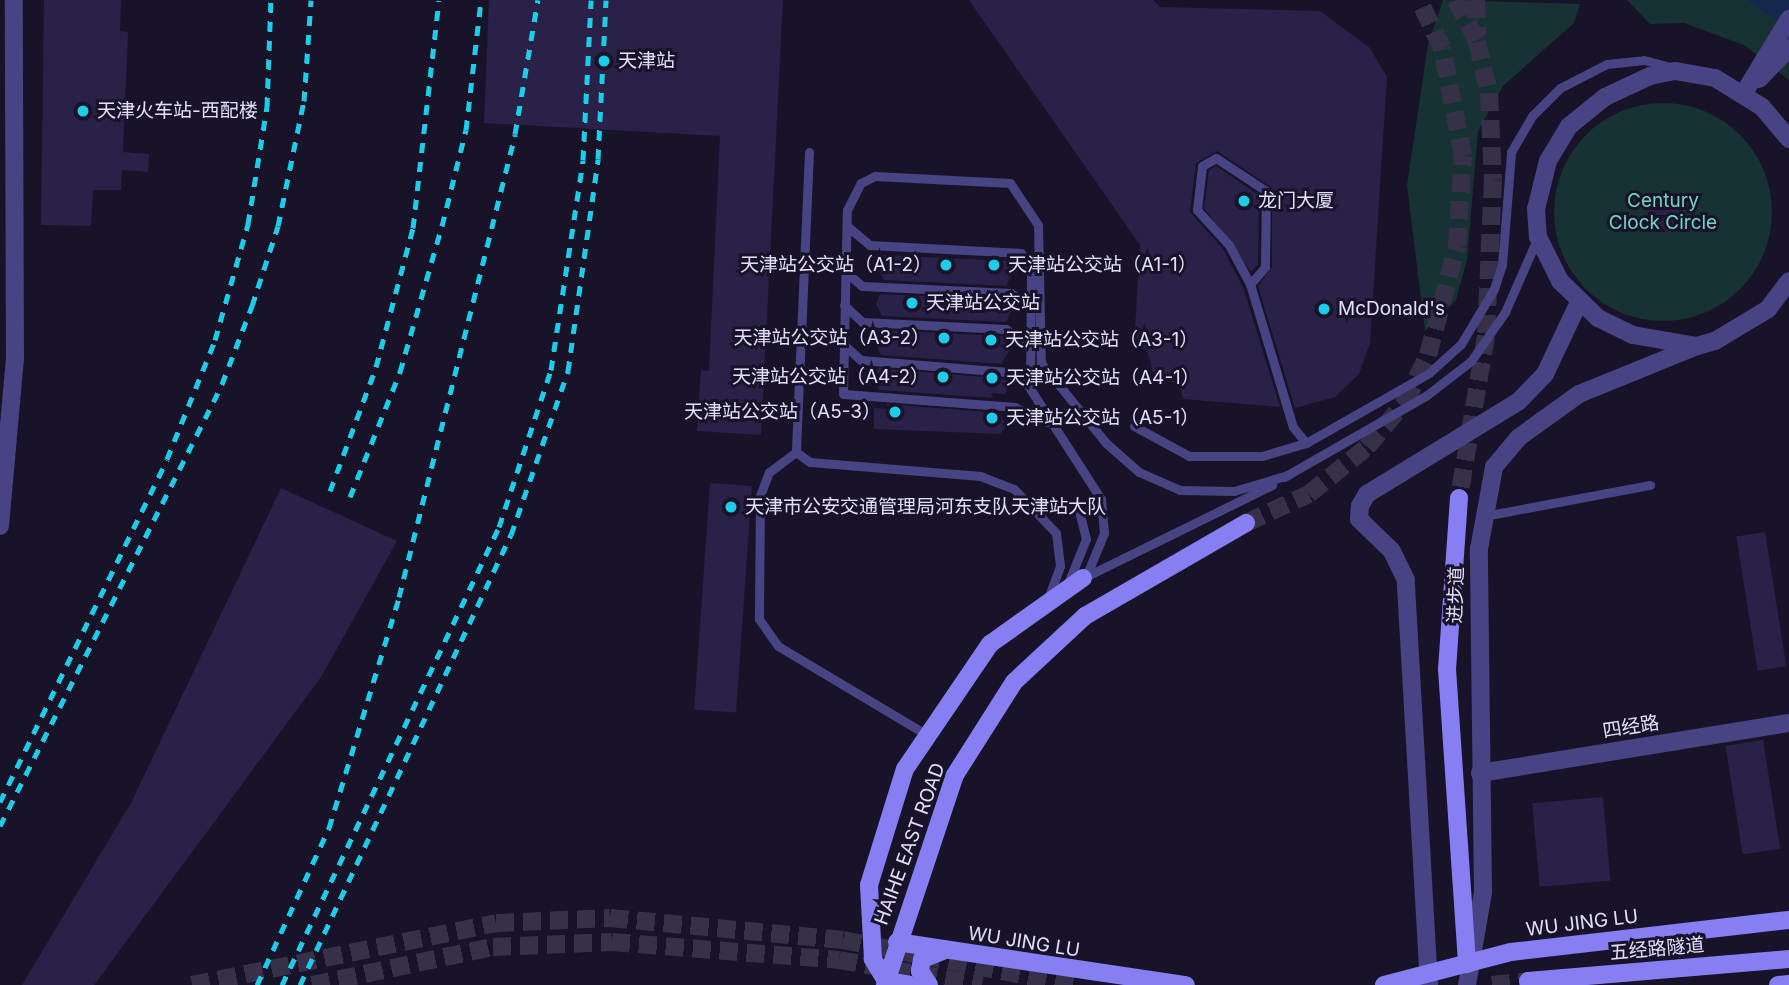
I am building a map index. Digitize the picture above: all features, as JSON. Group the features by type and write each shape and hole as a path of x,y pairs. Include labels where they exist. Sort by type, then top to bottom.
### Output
{"main road":[{"path":"1459,498 1447,669 1467,964"},
{"name":"HAIHE EAST ROAD","path":"886,983 897,942 955,775 1020,674 1085,616 1246,523"},
{"path":"910,985 886,983 873,959 869,885 881,830 924,733 990,644 1048,599 1083,578"},
{"name":"WU JING LU","path":"1384,985 1429,980 1467,964 1511,952 1789,920"},
{"name":"WU JING LU","path":"897,942 943,951 1186,985"},
{"path":"929,985 920,971 922,959 943,951"},
{"name":"五经路隧道","path":"1528,981 1789,958"},
{"path":"1778,985 1789,984"}],"street":[{"path":"0,526 8,358 14,0"},
{"path":"1744,93 1784,46 1789,19"},
{"path":"1697,346 1633,335 1578,302 1538,237 1540,183 1569,126 1621,88 1688,72 1744,93 1786,131"},
{"name":"进步道","path":"1467,985 1467,964 1483,891 1475,630 1482,517 1494,467 1518,438 1579,394 1753,320 1789,281"},
{"path":"1429,980 1406,580 1392,551 1359,519 1360,506 1367,494 1525,395 1557,355 1578,302"},
{"name":"四经路","path":"1480,773 1789,723"}],"lane":[{"path":"1134,426 1170,450 1215,459 1262,456 1306,443 1429,373 1474,326 1502,265 1511,152 1545,102 1607,64 1644,60 1688,72"},
{"path":"796,452 809,152"},
{"path":"1250,284 1265,267 1266,191 1216,158 1202,166 1197,209 1228,245 1250,284 1293,427 1306,443"},
{"path":"1047,422 1015,407 848,398 840,383 846,225 852,193 875,176 1010,183 1038,225 1041,363 1106,443 1139,472 1180,490 1234,491 1288,475"},
{"path":"846,225 855,239 870,244 1015,250 1029,264 1030,390"},
{"path":"1083,578 1288,475 1427,395 1471,361 1505,312 1538,237"},
{"path":"845,269 862,286 1011,293 1030,309"},
{"path":"843,304 862,322 1006,330 1030,348"},
{"path":"842,342 861,360 1010,368 1030,390 1047,422 1088,475 1104,509 1099,556 1083,578"},
{"path":"796,452 810,462 980,476 1014,489 1056,533 1060,566 1048,599"},
{"path":"796,452 769,472 760,496 760,619 778,646 924,733"},
{"path":"1482,517 1650,485"},
{"path":"1063,589 1086,539 1077,502"}],"green space":[{"path":"1443,0 1580,4 1574,23 1503,86 1478,131 1467,260 1456,300 1425,331 1407,185 1428,44"},
{"path":"1627,0 1789,0 1789,80 1744,45 1684,23 1650,24"},
{"name":"Century Clock Circle","path":"1663,103 1705,111 1740,135 1764,170 1772,212 1764,254 1740,289 1705,313 1663,321 1621,313 1586,289 1562,254 1554,212 1562,170 1586,135 1621,111"}],"water":[{"path":"1746,0 1789,0 1789,29"}],"building":[{"name":"天津火车站-西配楼","path":"44,0 121,0 120,31 128,32 123,152 149,154 148,172 122,170 121,190 93,190 91,226 41,225"},
{"path":"489,0 783,0 761,435 697,431 701,370 709,371 720,136 484,123"},
{"name":"龙门大厦","path":"969,0 1153,0 1160,7 1320,11 1370,48 1387,77 1370,343 1359,374 1335,397 1295,408 1258,286 1272,267 1272,188 1217,151 1196,163 1190,212 1223,249 1243,287 1280,407 1183,399 1180,386 1153,372 1147,350 1134,345 1140,245"},
{"path":"1216,166 1259,195 1258,264 1251,272 1204,208 1209,170"},
{"path":"1665,196 1679,201 1684,215 1679,229 1665,234 1651,229 1646,215 1651,201"},
{"path":"882,255 1008,261 1013,273 1006,286 884,280 877,266"},
{"path":"880,294 1007,300 1012,310 1006,322 882,316 876,304"},
{"path":"880,330 1003,336 1011,348 1001,364 881,355 875,341"},
{"path":"878,368 1007,379 1010,385 1005,394 991,393 993,398 879,390 874,379"},
{"path":"886,404 1000,413 1006,426 1000,434 874,429 874,408 889,409"},
{"path":"710,483 752,486 736,712 694,709"},
{"path":"281,488 397,541 321,677 94,985 22,985 131,803"},
{"path":"1765,532 1786,666 1758,671 1736,537"},
{"path":"1763,740 1780,849 1743,855 1725,746"},
{"path":"1603,797 1610,881 1540,887 1532,803"}],"tunnel":[{"path":"1246,523 1309,494 1367,447 1405,402 1428,355 1457,246 1463,156 1442,48 1419,0"},
{"path":"1456,0 1477,42 1489,93 1493,180 1486,336 1459,498"},
{"path":"1476,0 1477,35"},
{"path":"192,985 496,923 610,918 843,940 1074,985"},
{"path":"312,985 493,947 612,942 839,960 982,985"},
{"path":"1492,985 1528,981"}],"railway":[{"path":"0,802 167,459 215,340 248,224 267,107 271,0"},
{"path":"0,826 222,384 252,306 278,226 304,101 311,0"},
{"path":"330,491 376,367 413,228 439,0"},
{"path":"350,497 400,372 442,226 466,130 481,0"},
{"path":"257,985 329,828 399,597 515,134 538,0"},
{"path":"282,985 499,527 551,370 583,160 591,0"},
{"path":"300,985 511,535 568,371 598,159 606,0"}],"place":[{"name":"天津站","path":"604,61"},
{"name":"天津火车站-西配楼","path":"83,111"},
{"name":"龙门大厦","path":"1244,201"},
{"name":"天津站公交站（A1-2）","path":"946,265"},
{"name":"天津站公交站（A1-1）","path":"994,265"},
{"name":"天津站公交站","path":"912,303"},
{"name":"McDonald's","path":"1324,309"},
{"name":"天津站公交站（A3-2）","path":"944,338"},
{"name":"天津站公交站（A3-1）","path":"991,340"},
{"name":"天津站公交站（A4-2）","path":"943,377"},
{"name":"天津站公交站（A4-1）","path":"992,378"},
{"name":"天津站公交站（A5-3）","path":"895,412"},
{"name":"天津站公交站（A5-1）","path":"992,418"},
{"name":"天津市公安交通管理局河东支队天津站大队","path":"731,507"}]}
